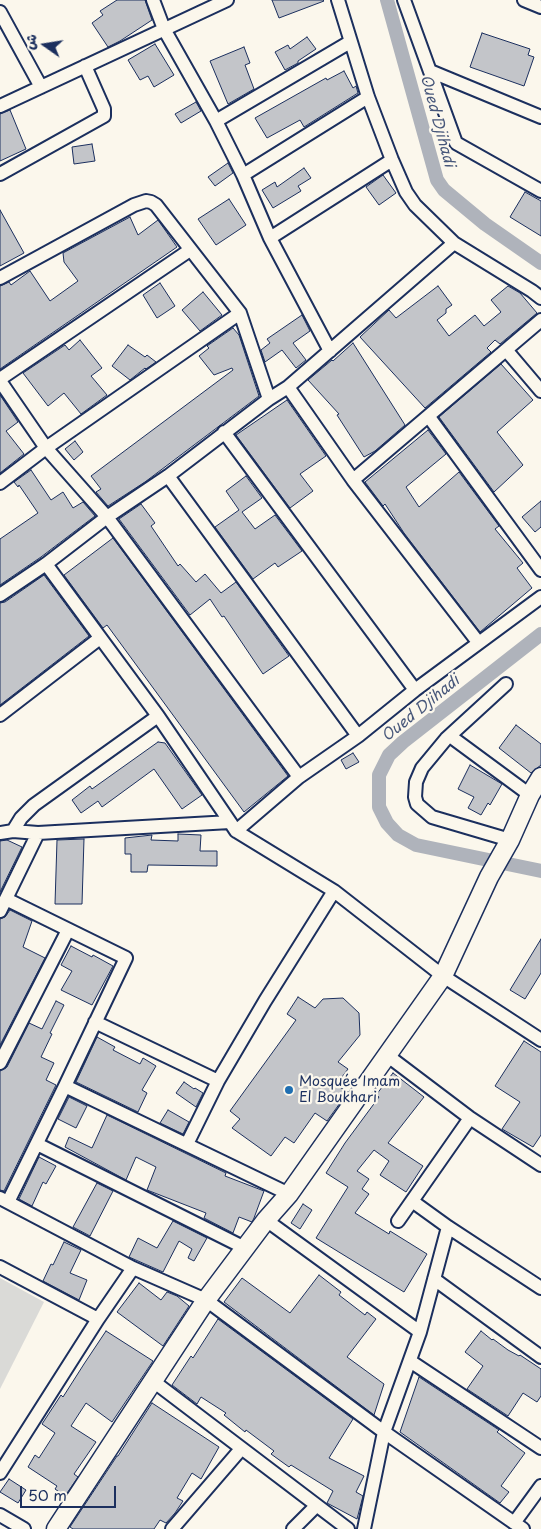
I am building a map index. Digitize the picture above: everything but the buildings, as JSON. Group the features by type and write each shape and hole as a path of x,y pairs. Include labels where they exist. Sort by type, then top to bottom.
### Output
{"street":[{"path":"153,0 164,30 216,121 243,175 270,238 330,351"},
{"path":"0,106 227,0"},
{"path":"338,0 368,97 392,160 414,205 454,244 541,298"},
{"path":"404,0 456,144 541,191"},
{"path":"524,0 541,7"},
{"path":"0,12 40,87"},
{"path":"216,121 350,42"},
{"path":"0,174 104,116 104,109 85,66"},
{"path":"430,72 541,117"},
{"path":"243,175 368,97"},
{"path":"270,238 392,160"},
{"path":"0,278 146,200 156,205 240,313 269,399"},
{"path":"0,595 46,564 107,517 168,476 224,432 288,387 454,244"},
{"path":"190,250 0,380 46,448 107,517 299,777"},
{"path":"0,483 46,448 240,313"},
{"path":"353,480 507,351 541,320"},
{"path":"507,351 541,391"},
{"path":"288,387 353,480 478,642"},
{"path":"429,417 541,570"},
{"path":"224,432 415,690"},
{"path":"168,476 358,736"},
{"path":"46,564 158,716 233,826 334,891 443,976 541,1040"},
{"path":"0,833 233,826 358,736 478,642 541,597"},
{"path":"0,715 100,638"},
{"path":"506,684 450,736 422,768 416,782 415,797 418,804 432,817 507,845"},
{"path":"13,832 21,818 34,805 158,716"},
{"path":"56,1529 206,1300 288,1194 388,1056 443,976 489,877 537,784 450,736"},
{"path":"38,833 3,905 68,930 126,958 37,1144 4,1200 134,1268 206,1300 384,1432 520,1527 541,1486"},
{"path":"187,1144 218,1081 265,1001 334,891"},
{"path":"0,1063 68,930"},
{"path":"95,1022 218,1081"},
{"path":"388,1056 470,1118 541,1165"},
{"path":"65,1086 288,1194"},
{"path":"398,1221 470,1118"},
{"path":"37,1144 245,1248"},
{"path":"412,1201 541,1288"},
{"path":"266,1220 420,1332"},
{"path":"364,1529 384,1432 420,1332 448,1227"},
{"path":"0,1267 98,1319"},
{"path":"0,1474 98,1319 134,1268"},
{"path":"434,1280 541,1357"},
{"path":"410,1360 541,1448"},
{"path":"153,1381 348,1529"},
{"path":"172,1529 240,1448"},
{"path":"293,1529 316,1506"},
{"path":"0,1515 24,1529"}],"shaded area":[{"path":"0,1278 44,1302 0,1389"}],"waterway":[{"name":"Oued Djihadi","path":"387,0 437,180 444,190 485,224 541,263"},
{"name":"Oued Djihadi","path":"541,634 403,742 389,755 379,775 379,807 387,823 398,835 416,845 541,871"}],"place":[{"name":"Mosquée Imam El Boukhari","path":"289,1090"}]}
